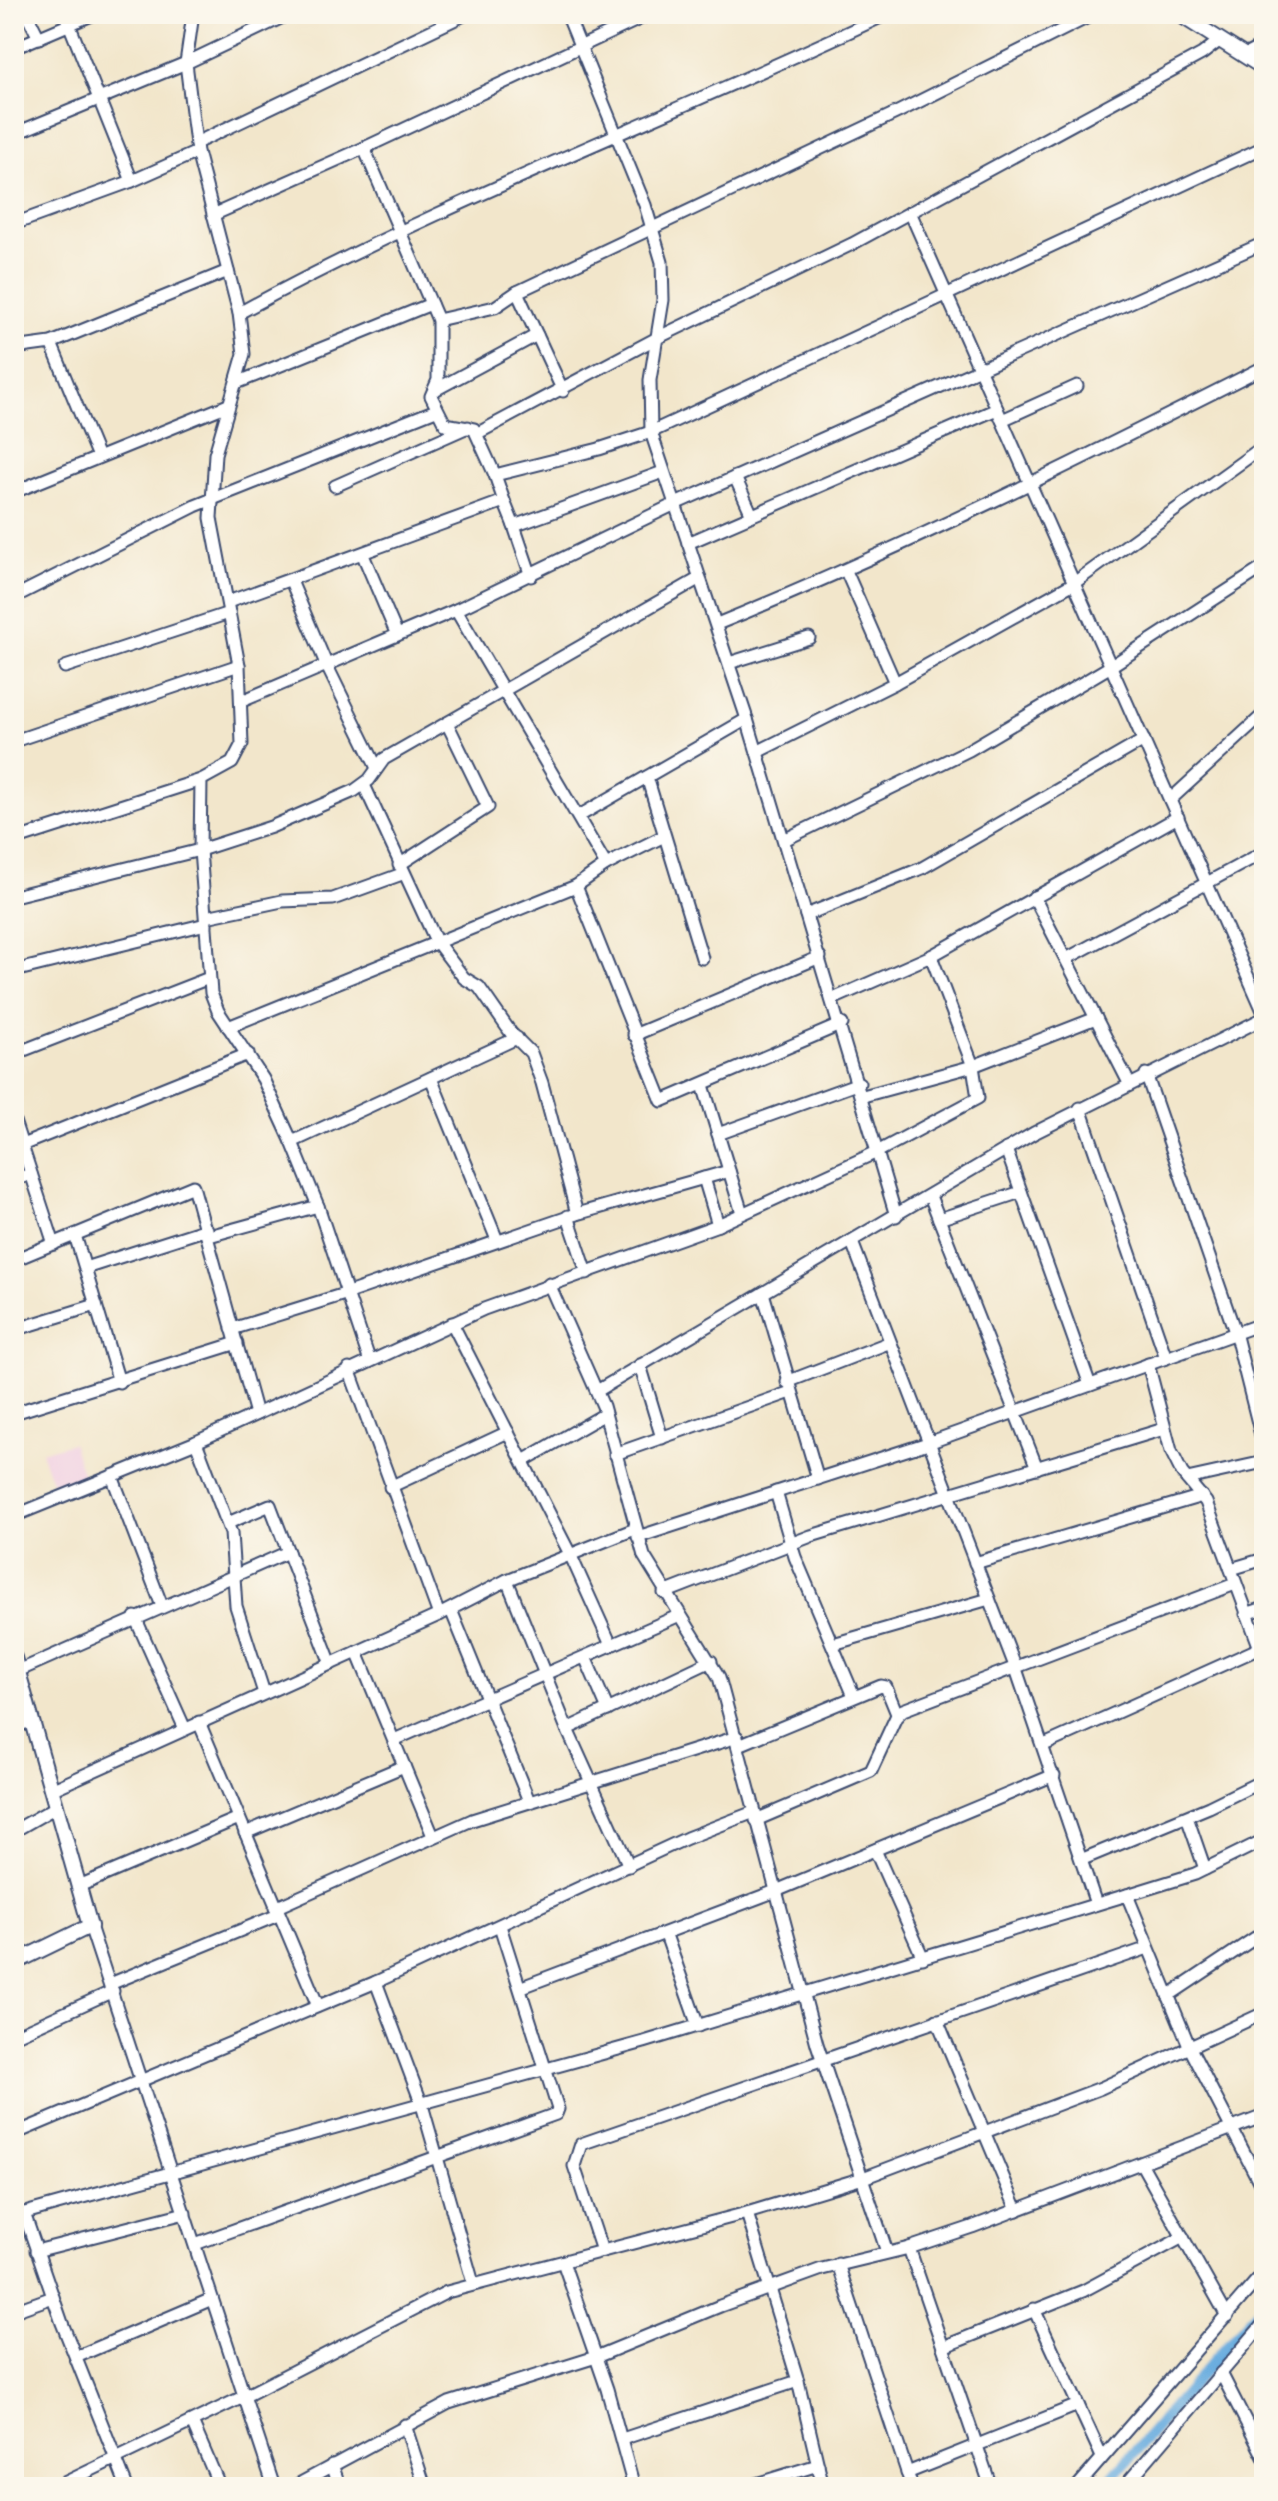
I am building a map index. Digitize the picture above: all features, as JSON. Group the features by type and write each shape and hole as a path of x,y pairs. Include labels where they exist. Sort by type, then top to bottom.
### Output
{"street":[{"path":"27,14 39,38"},
{"path":"14,48 39,38 67,19 94,14"},
{"path":"14,840 201,780 223,770 238,754 242,744 239,665 214,541 211,499 215,454 228,405 239,382 244,354 239,313 196,148 186,63 193,14"},
{"path":"14,134 186,63 289,14"},
{"path":"14,224 132,181 466,14"},
{"path":"567,14 653,228 664,279 650,380 651,432 747,719 842,1024 896,1216"},
{"path":"213,215 650,14"},
{"path":"239,313 399,229 617,137 887,14"},
{"path":"438,320 495,307 517,292 898,112 1094,14"},
{"path":"1179,14 1264,68"},
{"path":"67,19 132,181"},
{"path":"335,486 563,391 657,338 765,287 910,212 1202,54 1219,41"},
{"path":"1243,56 1264,45"},
{"path":"495,475 607,447 651,432 1264,147"},
{"path":"364,148 438,320 437,389"},
{"path":"597,1391 1006,1149 1080,1108 1264,1016 1209,884 910,212"},
{"path":"242,701 456,610 675,504 1264,243"},
{"path":"14,348 51,343 228,271"},
{"path":"517,292 563,391"},
{"path":"239,382 431,304"},
{"path":"473,430 445,424 431,395 537,335"},
{"path":"51,343 98,457"},
{"path":"717,624 846,571 1031,485 1264,367"},
{"path":"688,543 1077,386"},
{"path":"14,492 228,405"},
{"path":"14,597 211,499 436,410"},
{"path":"473,430 495,475 531,576"},
{"path":"757,752 895,683 1074,583 1264,446"},
{"path":"514,526 663,472"},
{"path":"735,477 752,515"},
{"path":"65,667 229,608 291,581 504,501"},
{"path":"363,555 397,635"},
{"path":"784,840 969,750 1111,666 1264,567"},
{"path":"846,571 895,683"},
{"path":"14,896 200,850 271,827 364,785 384,759 700,578"},
{"path":"291,581 327,666 377,768"},
{"path":"456,610 606,865"},
{"path":"729,663 809,638"},
{"path":"14,741 239,665"},
{"path":"579,816 747,719"},
{"path":"1170,800 1262,719"},
{"path":"14,971 282,901 333,899 401,869 488,807 447,723"},
{"path":"806,915 913,872 1144,740"},
{"path":"647,777 702,958"},
{"path":"201,780 200,850 209,978 214,1002 248,1054 292,1142 318,1206 369,1359"},
{"path":"364,785 436,941 464,978 481,989 517,1038 525,1044 537,1068 587,1273"},
{"path":"833,999 931,956 1178,817"},
{"path":"228,1027 576,886 606,865 664,836"},
{"path":"1066,959 1264,852"},
{"path":"576,886 662,1101 842,1024"},
{"path":"1034,897 1129,1083"},
{"path":"14,1516 196,1442 452,1323 549,1284 718,1225 877,1152 975,1101 978,1094 973,1066 931,956"},
{"path":"634,1035 820,957"},
{"path":"14,1054 209,978"},
{"path":"863,1096 973,1066 1096,1018"},
{"path":"292,1142 517,1038"},
{"path":"22,1145 248,1054"},
{"path":"1146,1074 1235,1332 1264,1447"},
{"path":"431,1078 497,1240"},
{"path":"718,1134 859,1083"},
{"path":"703,1085 742,1213"},
{"path":"1080,1108 1166,1358"},
{"path":"14,1121 54,1244"},
{"path":"1006,1149 1090,1385"},
{"path":"232,1329 348,1293 572,1215 729,1171"},
{"path":"14,1180 31,1174"},
{"path":"704,1178 718,1225"},
{"path":"14,1260 189,1186 197,1190 256,1414"},
{"path":"939,1219 1021,1192"},
{"path":"930,1196 1037,1468"},
{"path":"85,1268 318,1206"},
{"path":"75,1235 119,1382"},
{"path":"852,1242 888,1343 1015,1666 1096,1904"},
{"path":"549,1284 597,1391 644,1556 664,1593 711,1661 738,1741 755,1816 822,2058 887,2252"},
{"path":"763,1293 818,1479"},
{"path":"14,1330 96,1305"},
{"path":"452,1323 570,1554 611,1645"},
{"path":"51,1790 451,1610 507,1580 570,1554 928,1443 1264,1323"},
{"path":"14,1413 237,1343"},
{"path":"615,1454 789,1387 888,1343"},
{"path":"1044,1745 1262,1654 1202,1496 1178,1466 1164,1429 1148,1364"},
{"path":"640,1365 662,1438"},
{"path":"349,1369 439,1615"},
{"path":"523,1461 605,1414"},
{"path":"664,1593 790,1544 1164,1429"},
{"path":"390,1487 508,1432"},
{"path":"196,1442 228,1523 236,1606 264,1693"},
{"path":"1187,1479 1264,1462"},
{"path":"112,1476 162,1606"},
{"path":"776,1492 790,1544 854,1696"},
{"path":"975,1563 1202,1496"},
{"path":"228,1523 270,1505 331,1664"},
{"path":"274,2487 90,1926 16,1664 288,1552"},
{"path":"1231,1569 1264,1559"},
{"path":"507,1580 567,1729 629,1866"},
{"path":"14,2134 376,1982 629,1866 871,1771 897,1714 1015,1666 1235,1584"},
{"path":"833,1644 989,1599"},
{"path":"1246,1614 1264,1608"},
{"path":"451,1610 529,1801"},
{"path":"394,1740 680,1615"},
{"path":"135,1617 185,1729"},
{"path":"357,1652 433,1836"},
{"path":"585,1657 608,1710"},
{"path":"567,1729 711,1661"},
{"path":"14,2036 433,1836 590,1781 738,1741 884,1686 897,1714"},
{"path":"14,1728 31,1720"},
{"path":"199,1722 318,2006"},
{"path":"245,1833 404,1766"},
{"path":"522,1987 666,1935 1054,1775"},
{"path":"1083,1859 1187,1817 1264,1780"},
{"path":"14,1831 56,1807"},
{"path":"1187,1817 1205,1869"},
{"path":"79,1886 239,1818"},
{"path":"127,2487 19,2214 422,2105 805,1994 1205,1869 1264,1840"},
{"path":"875,1850 923,1958"},
{"path":"1127,1895 1190,2048 1264,2191"},
{"path":"14,1963 90,1926"},
{"path":"195,2244 556,2114 558,2109 522,1987 500,1926"},
{"path":"1168,1996 1264,1932"},
{"path":"666,1935 698,2026"},
{"path":"602,2251 574,2166 581,2144 822,2058 1148,1948"},
{"path":"376,1982 422,2105 473,2283"},
{"path":"56,2487 243,2397 435,2296 473,2283 747,2213 863,2178 986,2133 1190,2048 1264,2013"},
{"path":"937,2020 1017,2210"},
{"path":"293,2487 405,2425 466,2397 596,2357 838,2264 909,2248 1017,2210 1264,2116"},
{"path":"1141,2163 1227,2316"},
{"path":"36,2251 185,2213"},
{"path":"747,2213 798,2381 823,2487"},
{"path":"943,2347 1083,2291 1183,2237"},
{"path":"909,2248 991,2487"},
{"path":"563,2262 622,2439 634,2487"},
{"path":"838,2264 912,2487"},
{"path":"1077,2487 1264,2272"},
{"path":"14,2311 53,2297"},
{"path":"76,2357 212,2299"},
{"path":"1034,2309 1102,2457"},
{"path":"1130,2484 1264,2323"},
{"path":"1221,2373 1264,2457"},
{"path":"622,2439 798,2381"},
{"path":"907,2473 1078,2405"},
{"path":"192,2422 220,2487"},
{"path":"405,2425 425,2487"},
{"path":"332,2465 340,2487"},
{"path":"746,2487 818,2465"}],"shaded area":[{"path":"72,1443 85,1481 57,1494 41,1452"}],"waterway":[{"path":"1104,2487 1264,2303"}]}
